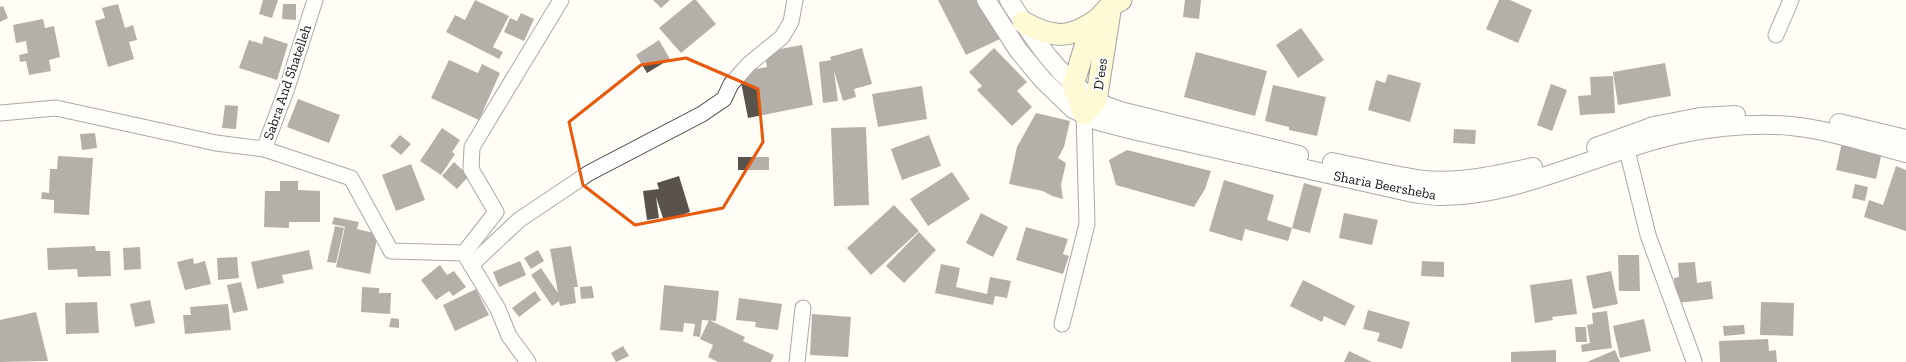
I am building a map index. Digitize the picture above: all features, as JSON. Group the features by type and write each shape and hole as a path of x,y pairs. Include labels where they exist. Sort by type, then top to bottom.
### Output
{"main road":[{"name":"D'ees","path":"1090,108 1110,6"},
{"name":"D'ees","path":"1090,108 1074,85 1087,40 1110,6"},
{"path":"1024,22 1038,30 1071,34 1082,31 1110,6"}],"street":[{"name":"Sabra And Shatelleh","path":"316,0 287,88 264,149 351,178 391,251 468,259"},
{"path":"468,259 496,212 470,169 472,147 561,0"},
{"path":"468,259 519,220 589,173 702,114 724,99 731,84 749,64 782,37 791,22 795,0"},
{"name":"Sharia Beersheba","path":"986,0 1018,50 1043,80 1072,109 1090,108 1098,121 1413,193 1439,196 1482,193 1521,182 1625,143 1654,126 1700,117 1745,115 1792,117 1837,122 1906,139"},
{"path":"1010,0 1047,55 1074,85"},
{"path":"1776,35 1791,0"},
{"path":"0,113 56,108 216,143 264,149"},
{"path":"1062,324 1087,224 1090,108"},
{"name":"Sharia Beersheba","path":"1625,143 1659,139 1703,130 1746,126 1790,126 1826,131 1906,153"},
{"path":"1625,143 1648,235 1694,362"},
{"path":"468,259 498,309 508,336 528,362"},
{"path":"797,362 803,308"}],"highlighted area":[{"path":"686,58 758,89 763,142 723,208 635,225 583,185 569,122 641,65"}],"building":[{"path":"263,0 278,0 272,18 259,14"},
{"path":"475,0 509,16 493,47 503,52 499,59 446,32 455,15 465,20"},
{"path":"653,0 670,0 661,8"},
{"path":"693,0 696,0 716,24 681,53 659,28"},
{"path":"938,0 980,0 1000,39 966,55"},
{"path":"1185,0 1201,0 1199,19 1183,17"},
{"path":"1499,0 1510,0 1532,10 1518,43 1486,29"},
{"path":"118,4 125,28 133,25 137,40 129,42 134,59 108,67 95,21 105,18 102,8"},
{"path":"283,4 296,4 296,20 282,19"},
{"path":"3,6 8,18 0,22 0,7"},
{"path":"521,13 534,19 524,41 504,32 510,18 517,21"},
{"path":"43,19 45,28 54,26 60,57 49,60 51,71 29,75 26,61 20,62 19,55 28,53 26,41 16,43 13,25"},
{"path":"1301,28 1324,60 1298,78 1276,45"},
{"path":"264,36 288,44 277,80 239,68 249,40 262,44"},
{"path":"659,40 670,59 647,73 636,55"},
{"path":"802,45 813,105 748,118 739,72 767,67 764,52"},
{"path":"862,48 872,84 854,89 856,97 843,101 834,71 838,101 823,103 819,62 831,60 830,57"},
{"path":"994,48 1027,82 1017,91 1032,107 1012,126 977,90 982,86 969,72"},
{"path":"1196,52 1267,71 1255,116 1184,97"},
{"path":"449,60 478,73 482,64 500,73 479,120 431,98"},
{"path":"1665,63 1671,96 1618,105 1613,72"},
{"path":"1388,74 1421,83 1410,122 1368,110 1376,80 1385,83"},
{"path":"1613,76 1615,113 1580,115 1578,96 1591,95 1590,77"},
{"path":"1551,84 1567,90 1552,131 1537,125"},
{"path":"1273,85 1326,97 1317,136 1289,130 1289,127 1265,121"},
{"path":"922,86 927,119 878,127 872,94"},
{"path":"298,99 340,115 329,143 287,127"},
{"path":"225,105 238,106 236,129 222,128"},
{"path":"1036,113 1070,121 1064,147 1058,158 1066,163 1061,185 1063,199 1052,196 1043,191 1009,184 1017,147"},
{"path":"866,127 869,205 834,206 831,128"},
{"path":"442,128 460,140 452,152 455,154 441,175 420,161"},
{"path":"1454,129 1476,130 1475,144 1453,143"},
{"path":"95,133 97,148 82,150 80,134"},
{"path":"400,135 411,144 401,155 390,146"},
{"path":"929,135 941,166 902,180 891,149"},
{"path":"1842,142 1882,152 1876,179 1836,170"},
{"path":"1127,150 1211,171 1205,189 1194,207 1116,185 1109,160"},
{"path":"58,156 93,158 89,215 54,213 54,200 41,199 42,192 49,193 50,169 57,169"},
{"path":"738,157 769,157 769,170 738,170"},
{"path":"454,162 469,176 457,189 442,176"},
{"path":"411,164 425,200 396,211 382,175"},
{"path":"1896,166 1906,170 1906,231 1864,217 1869,200 1883,205"},
{"path":"952,172 970,199 928,226 910,199"},
{"path":"679,176 690,212 664,221 656,197 659,218 647,220 643,191 659,189 657,183"},
{"path":"1224,180 1274,195 1267,220 1292,228 1288,241 1245,229 1242,241 1209,231"},
{"path":"280,181 298,181 298,190 320,191 320,222 289,222 289,228 264,227 265,191 280,191"},
{"path":"1304,183 1322,188 1310,233 1292,228"},
{"path":"1855,184 1868,187 1865,201 1852,198"},
{"path":"894,205 919,231 871,275 847,248"},
{"path":"981,213 1008,227 993,257 966,243"},
{"path":"1344,213 1378,220 1372,245 1339,238"},
{"path":"334,217 359,222 357,229 378,234 370,274 336,267 345,227 332,224"},
{"path":"335,226 344,228 336,263 327,262"},
{"path":"1026,227 1068,239 1063,254 1069,256 1063,274 1016,260"},
{"path":"919,232 936,250 904,283 886,266"},
{"path":"95,246 96,251 110,251 111,276 78,277 77,269 48,270 47,248"},
{"path":"571,246 578,287 574,287 576,303 560,306 559,301 552,306 531,275 541,268 558,293 550,249"},
{"path":"140,247 141,269 124,270 123,248"},
{"path":"309,250 313,269 282,275 284,283 257,289 251,262"},
{"path":"538,250 544,261 531,269 524,258"},
{"path":"1618,255 1639,255 1640,291 1619,291"},
{"path":"237,257 239,278 218,280 217,258"},
{"path":"193,258 194,264 205,261 211,284 185,290 177,262"},
{"path":"520,261 526,275 499,287 493,272"},
{"path":"1422,261 1444,262 1444,277 1421,276"},
{"path":"1695,262 1697,283 1711,281 1713,299 1677,303 1674,278 1679,277 1678,263"},
{"path":"941,264 960,268 956,287 987,294 990,277 1011,281 1007,298 995,296 993,305 935,293"},
{"path":"440,265 447,275 454,271 466,287 453,296 449,291 436,300 421,280"},
{"path":"1611,271 1618,304 1593,309 1586,276"},
{"path":"1572,279 1577,314 1552,317 1553,320 1535,323 1530,285"},
{"path":"1303,280 1355,306 1345,326 1324,316 1322,322 1290,306"},
{"path":"241,282 248,310 233,313 227,285"},
{"path":"664,285 719,291 716,321 702,320 700,337 693,336 695,324 684,323 683,332 660,330"},
{"path":"592,286 594,298 581,299 580,287"},
{"path":"362,287 379,288 379,293 391,293 390,314 361,312"},
{"path":"476,289 489,315 455,331 443,305"},
{"path":"535,291 541,300 519,317 512,308"},
{"path":"739,298 782,304 778,330 755,327 756,322 736,320"},
{"path":"150,300 155,323 135,327 130,304"},
{"path":"97,302 99,333 66,334 65,303"},
{"path":"1761,302 1794,303 1793,336 1760,335"},
{"path":"228,304 231,330 185,334 183,315 191,315 190,307"},
{"path":"1368,310 1410,322 1402,349 1377,341 1380,333 1363,329"},
{"path":"1607,311 1612,348 1582,352 1581,345 1590,343 1587,325 1593,324 1592,313"},
{"path":"36,312 48,361 0,362 0,320"},
{"path":"812,314 851,317 848,357 810,355"},
{"path":"391,318 399,319 399,328 389,327"},
{"path":"1644,319 1651,351 1620,358 1613,326"},
{"path":"709,320 745,337 743,341 774,355 771,362 718,362 708,357 713,345 700,339"},
{"path":"1744,325 1745,334 1724,336 1723,326"},
{"path":"1575,327 1586,327 1587,342 1576,342"},
{"path":"1768,339 1769,351 1776,350 1777,362 1720,362 1719,341"},
{"path":"623,346 629,356 616,362 611,353"},
{"path":"1556,350 1556,362 1511,362 1511,352"},
{"path":"1615,350 1620,362 1587,362"},
{"path":"1349,351 1372,362 1344,362"}]}
